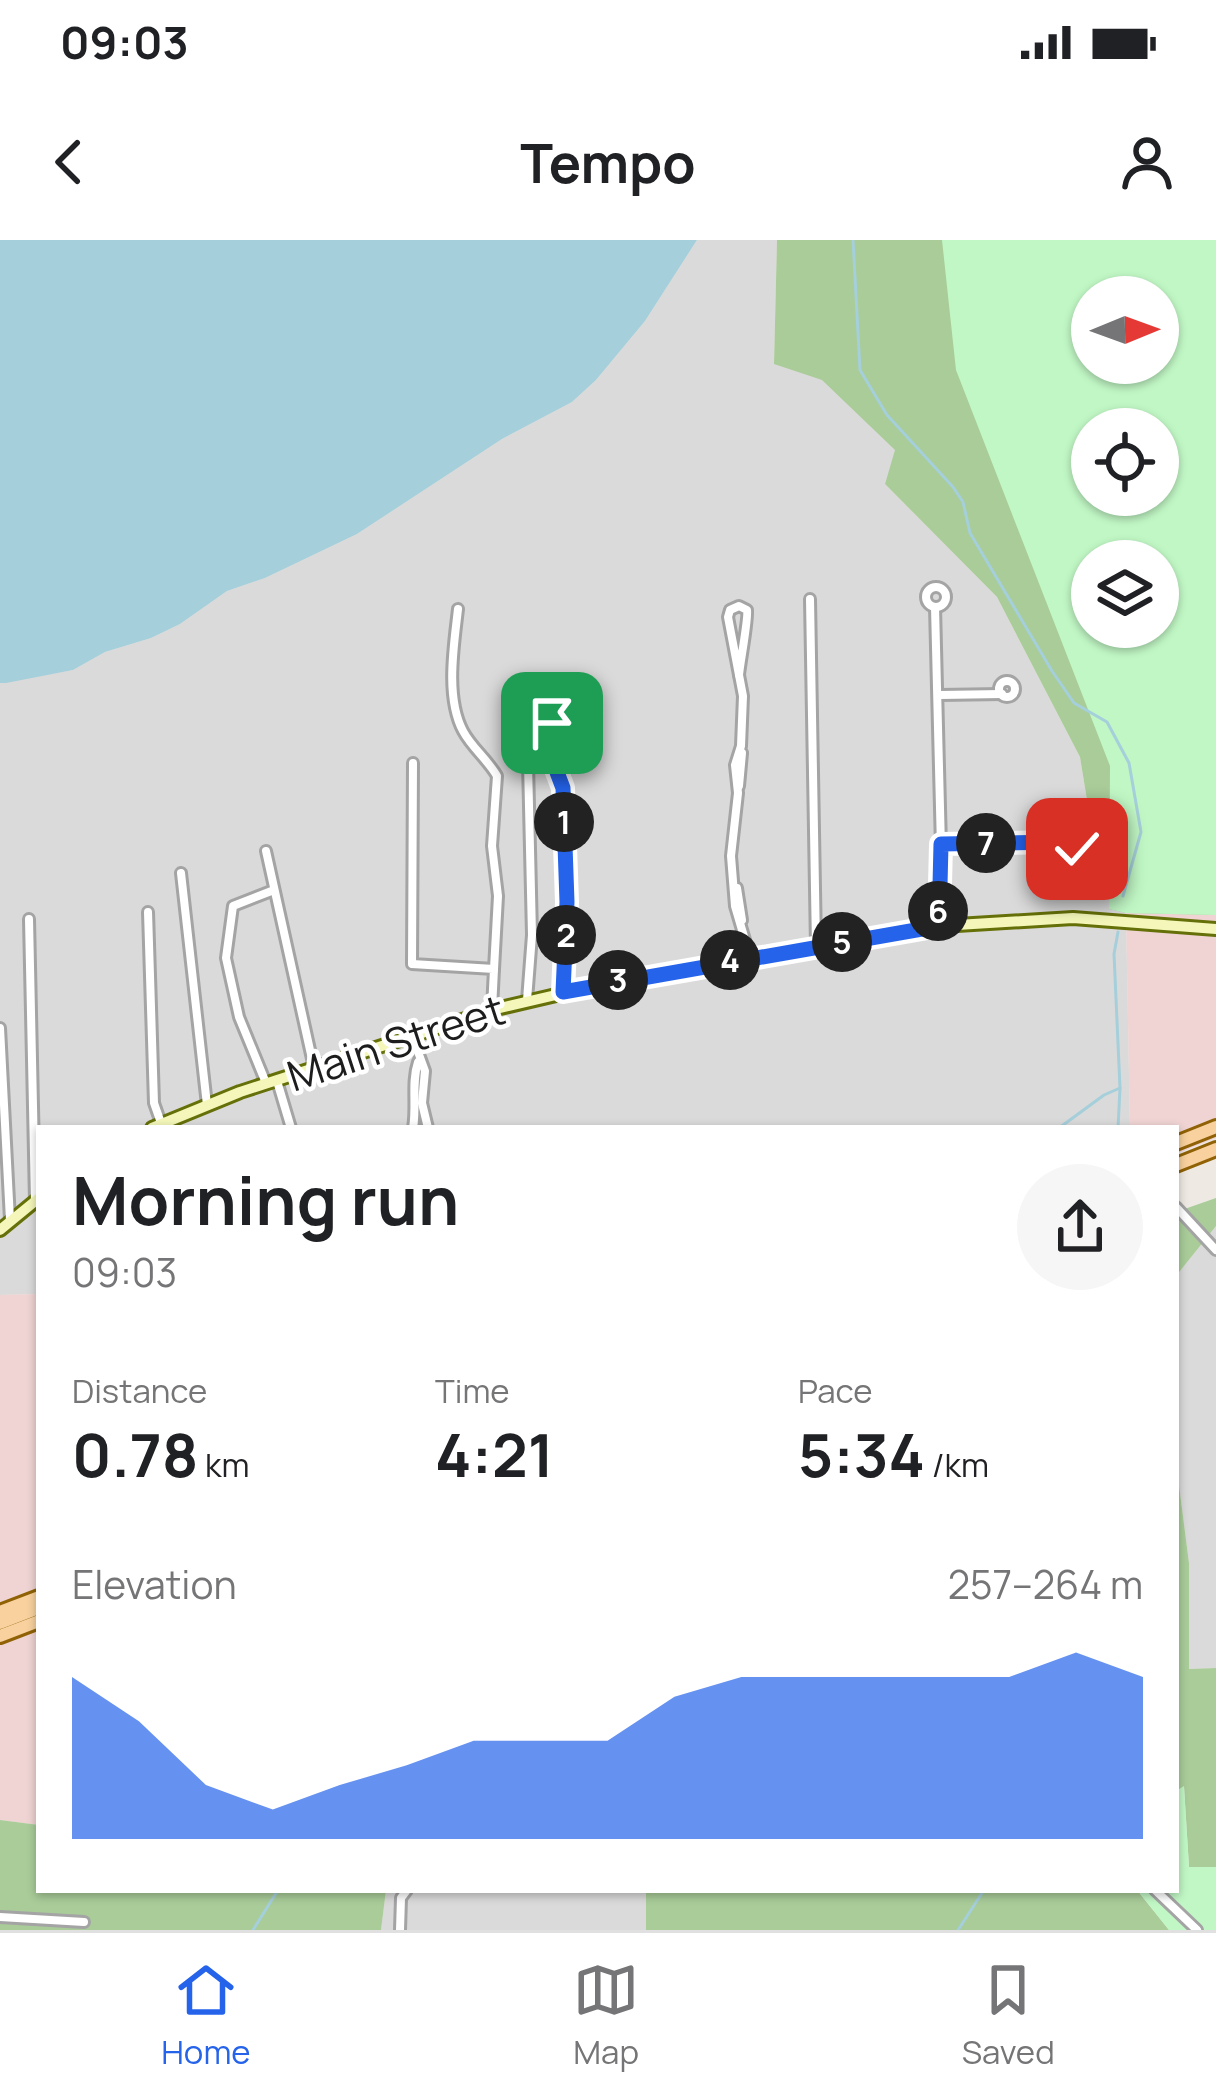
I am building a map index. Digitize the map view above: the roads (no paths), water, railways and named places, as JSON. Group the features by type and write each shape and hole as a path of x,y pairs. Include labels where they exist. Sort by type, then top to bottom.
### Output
{"main road":[{"name":"Main Street","path":"157,1125 314,1068 527,1000 750,957 939,926 1073,918 1216,929"},
{"path":"1179,1141 1216,1126"},
{"path":"1179,1165 1209,1152"},
{"path":"5,1226 36,1201"},
{"path":"0,1609 35,1602"},
{"path":"0,1623 35,1602"},
{"path":"0,1636 36,1622"},
{"path":"0,1646 22,1628"}],"street":[{"path":"810,599 816,946"},
{"path":"739,675 749,615 739,606 728,617 739,675 743,696 731,856 750,957"},
{"path":"935,607 940,695 939,926"},
{"path":"458,609 454,651 457,718 497,776 492,1011"},
{"path":"940,695 1002,694"},
{"path":"548,740 550,763 563,788 567,902 563,992"},
{"path":"413,763 412,964 494,969"},
{"path":"527,1000 532,935 528,763"},
{"path":"941,844 1062,842"},
{"path":"266,851 314,1068"},
{"path":"181,873 207,1105"},
{"path":"942,888 957,925"},
{"path":"274,890 233,905 226,958 239,1017 290,1125"},
{"path":"148,912 157,1125"},
{"path":"29,919 36,1165"},
{"path":"0,1028 5,1226"},
{"path":"413,1038 425,1071 414,1125"},
{"path":"420,1103 427,1125"},
{"path":"1195,1136 1209,1152"},
{"path":"1179,1211 1216,1250"},
{"path":"400,1930 404,1893"},
{"path":"1158,1893 1197,1930"},
{"path":"0,1917 84,1922"}],"water":[{"path":"0,240 697,240 645,321 572,402 502,439 357,534 227,591 180,624 105,652 73,670 0,683"}],"waterway":[{"path":"853,240 860,370 887,415 963,502 970,533 1052,671 1074,703 1107,722 1129,763 1141,832 1123,896"},
{"path":"1063,1125 1120,1088 1114,954 1118,932"},
{"path":"1118,1125 1120,1088"},
{"path":"253,1930 276,1893"},
{"path":"958,1930 982,1893"}]}
